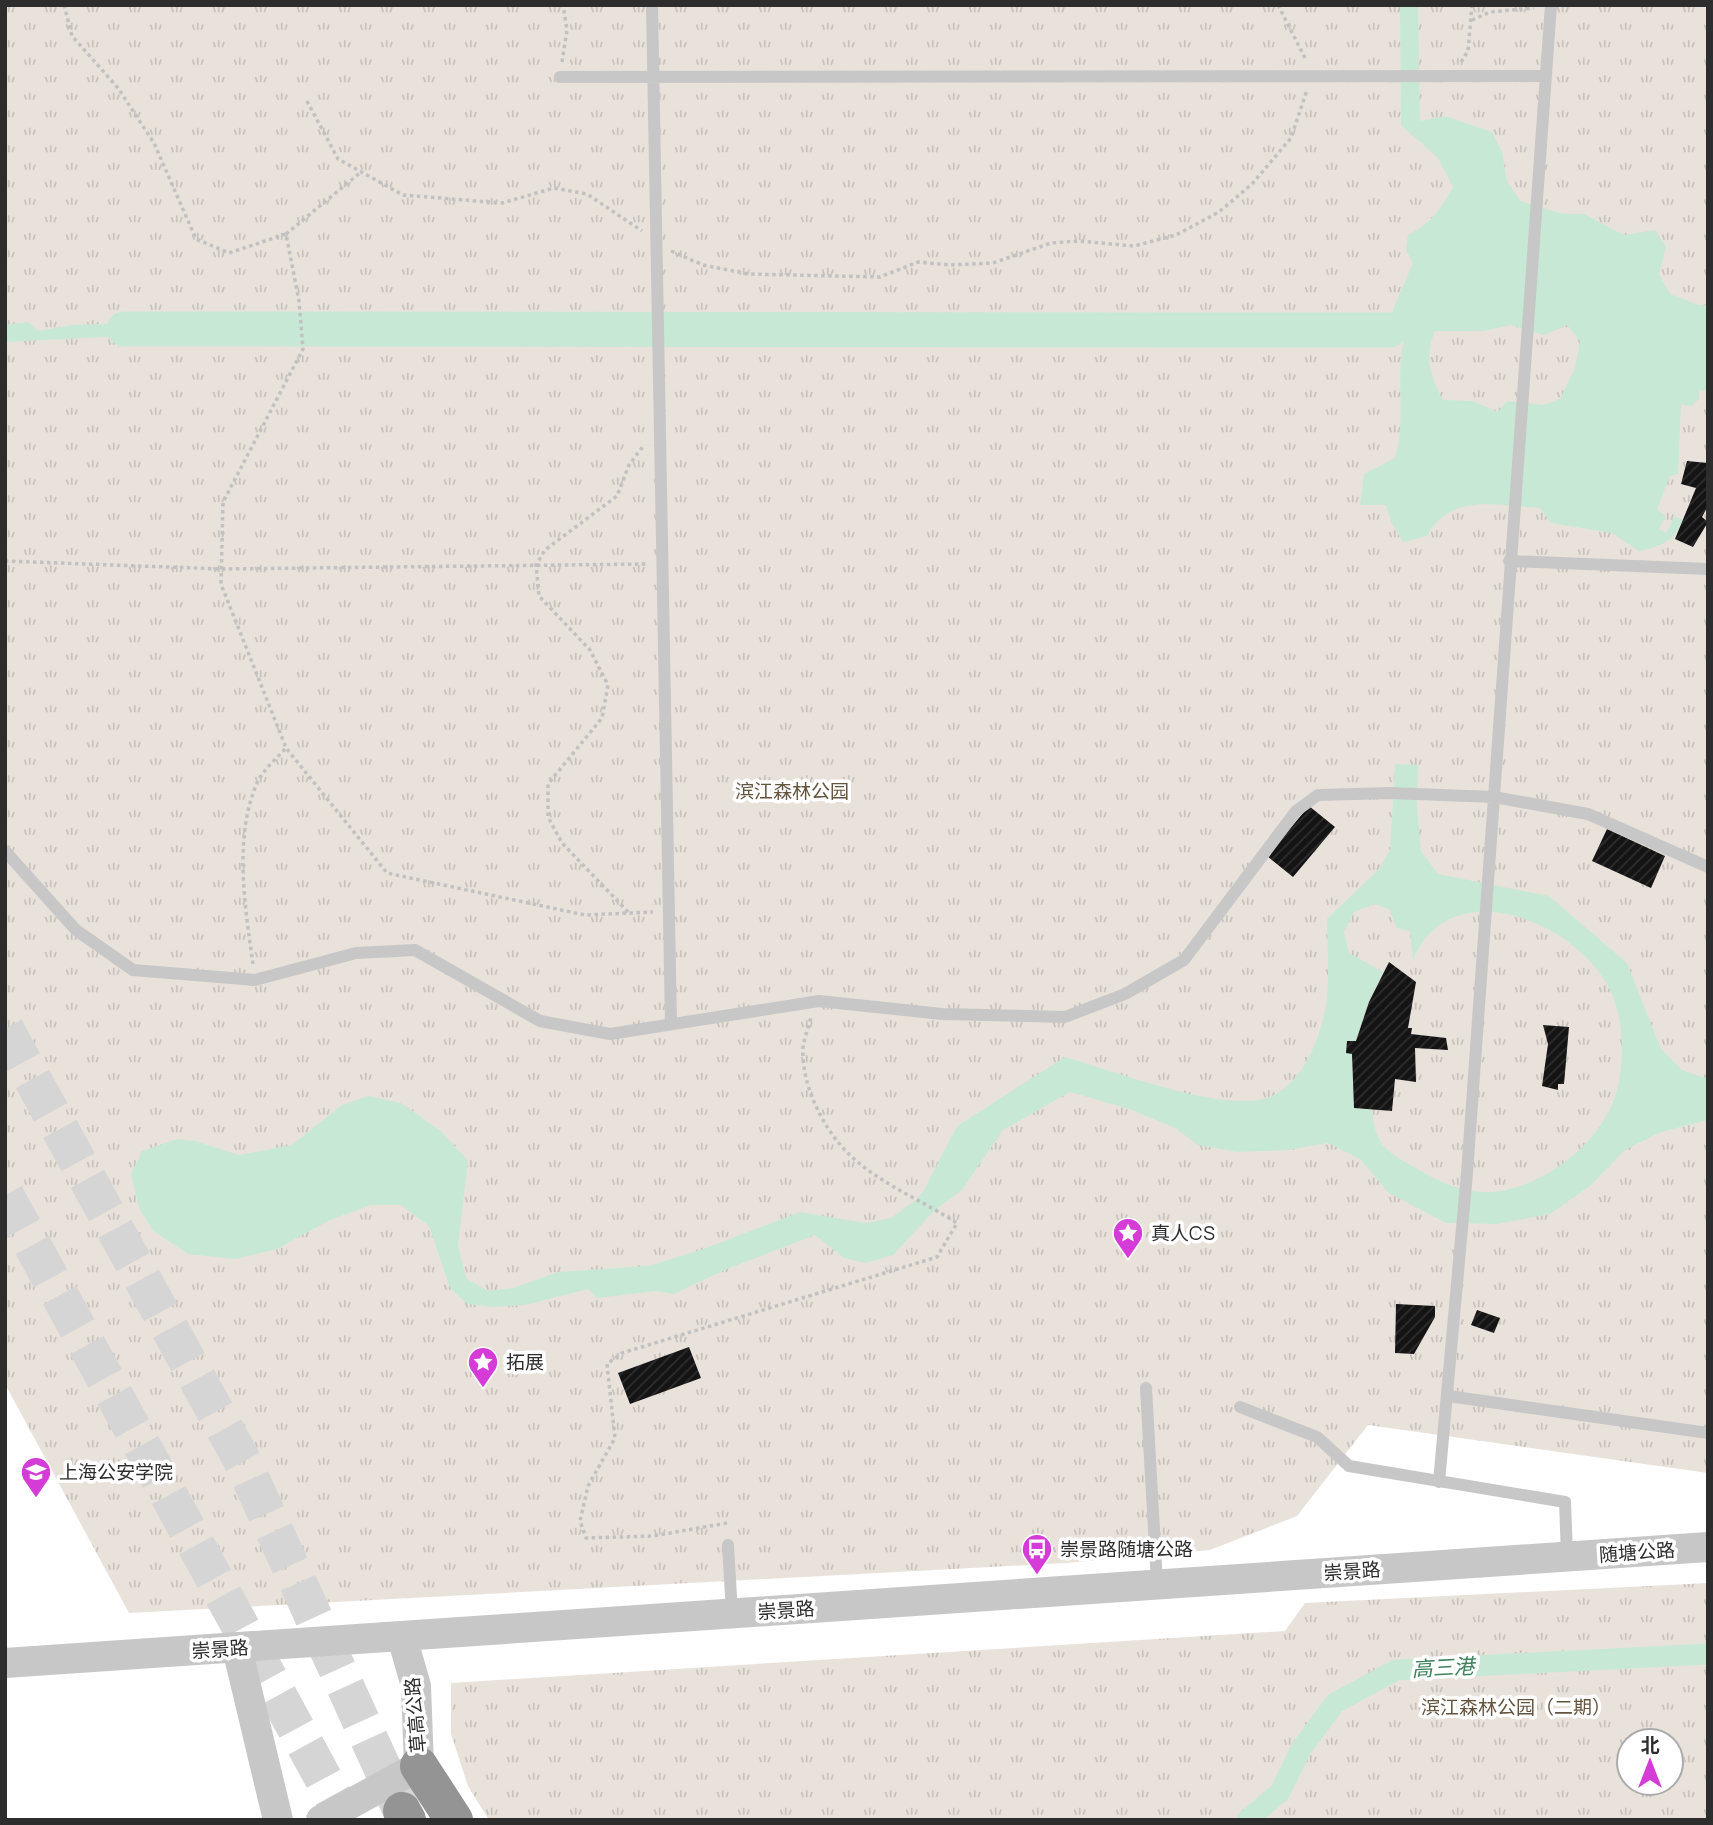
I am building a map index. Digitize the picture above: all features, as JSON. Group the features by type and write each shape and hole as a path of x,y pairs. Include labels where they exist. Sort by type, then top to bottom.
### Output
{"highway":[{"path":"419,1766 454,1820"}],"street":[{"name":"随塘公路","path":"1567,1556 1708,1547"},
{"name":"崇景路","path":"5,1663 1567,1556"},
{"name":"草高公路","path":"321,1820 419,1766 416,1686 402,1637"},
{"path":"237,1648 278,1820"}],"lane":[{"path":"652,5 671,1024"},
{"path":"1439,1482 1467,1173 1551,7"},
{"path":"560,78 653,75 1312,78 1546,76"},
{"path":"1509,561 1708,569"},
{"path":"5,851 76,930 133,970 255,979 356,953 415,950 540,1021 610,1034 816,1001 942,1014 1065,1017 1125,994 1184,960 1296,811 1318,795 1390,793 1494,797 1588,814 1708,867"},
{"path":"1146,1388 1157,1585"},
{"path":"1448,1395 1708,1433"},
{"path":"1240,1407 1317,1437 1349,1466 1565,1502 1567,1556"},
{"path":"728,1545 732,1614"}],"path":[{"path":"64,5 72,36 118,88 154,143 196,239 229,253 286,234 361,172"},
{"path":"560,78 567,30 564,5"},
{"path":"307,101 338,159 403,195 502,203 554,188 587,194 676,254 703,265 748,274 880,277 918,262 950,265 993,262 1051,243 1079,241 1134,246 1176,235 1219,212 1252,184 1291,138 1312,78 1310,68 1278,5"},
{"path":"1453,76 1468,51 1472,5"},
{"path":"1472,20 1490,12 1551,7"},
{"path":"286,234 299,301 303,349 223,502 221,584 286,748 387,873 585,915 669,911"},
{"path":"629,913 562,843 548,817 548,784 602,718 608,685 590,650 539,596 536,565 545,550 617,496 629,465 660,424"},
{"path":"5,561 222,569 663,564"},
{"path":"255,979 244,900 244,836 258,780 286,748"},
{"path":"727,1523 653,1535 586,1538 579,1521 588,1486 615,1438 607,1364 622,1353 937,1257 957,1223 851,1157 821,1117 807,1078 803,1048 816,1001"}],"green space":[{"name":"滨江森林公园","path":"5,5 1708,5 1708,1473 1368,1425 1297,1516 1210,1550 1066,1563 129,1613 5,1384"},
{"name":"滨江森林公园（二期）","path":"1708,1583 1708,1820 489,1820 468,1786 451,1734 451,1683 1285,1631 1305,1603"}],"shaded area":[{"path":"1400,5 1418,5 1420,121 1445,116 1492,132 1502,152 1507,181 1520,201 1563,214 1584,214 1624,235 1655,230 1666,247 1659,274 1670,294 1699,305 1708,305 1708,391 1699,390 1699,399 1691,406 1681,405 1678,474 1670,476 1657,509 1666,517 1659,529 1666,533 1675,516 1683,520 1666,542 1639,551 1612,533 1551,523 1540,508 1492,504 1462,507 1437,522 1427,536 1403,542 1391,522 1386,505 1360,505 1364,474 1395,458 1398,443 1401,412 1400,366 1405,335 1390,330 1393,309 1413,263 1406,250 1408,235 1435,215 1453,187 1438,158 1401,125","holes":["1511,325 1544,335 1567,325 1580,341 1575,368 1560,399 1544,405 1507,401 1498,412 1472,401 1443,400 1435,383 1429,358 1435,331 1483,331"]},
{"path":"28,322 38,331 71,325 124,323 124,336 5,342 5,325"},
{"path":"1395,764 1418,765 1417,807 1421,851 1438,874 1549,896 1627,963 1661,1049 1682,1070 1708,1079 1708,1120 1661,1132 1625,1150 1590,1186 1550,1214 1497,1224 1446,1223 1389,1193 1360,1159 1328,1143 1288,1150 1237,1152 1198,1145 1175,1128 1129,1109 1070,1092 1003,1130 962,1190 935,1210 893,1255 866,1263 844,1258 815,1235 727,1269 674,1294 656,1291 597,1298 588,1289 525,1305 493,1307 467,1304 450,1288 429,1226 401,1205 371,1205 330,1220 277,1249 236,1259 188,1254 153,1231 139,1208 131,1174 142,1151 177,1139 195,1141 239,1155 292,1145 342,1105 368,1096 401,1103 441,1131 468,1161 458,1245 466,1278 488,1291 513,1288 558,1272 649,1266 706,1248 800,1212 866,1223 891,1218 916,1200 924,1190 957,1126 1065,1057 1162,1087 1215,1099 1258,1100 1285,1088 1305,1064 1323,1019 1328,984 1327,919 1379,869 1390,850","holes":["1375,904 1389,909 1397,928 1410,931 1413,960 1430,933 1454,917 1481,912 1511,915 1540,925 1568,942 1591,962 1608,986 1617,1010 1622,1037 1617,1090 1599,1128 1584,1145 1548,1173 1507,1190 1486,1192 1447,1184 1394,1155 1379,1138 1372,1110 1354,1108 1352,1054 1346,1053 1347,1041 1356,1041 1369,1002 1383,972 1349,953 1344,932 1354,912"]}],"building":[{"path":"1687,461 1708,463 1708,506 1702,517 1708,522 1693,547 1675,539 1696,488 1681,484"},
{"path":"1309,806 1335,827 1293,877 1267,856"},
{"path":"1607,829 1665,856 1651,888 1592,861"},
{"path":"1389,962 1416,982 1408,1028 1412,1028 1411,1034 1446,1038 1448,1050 1415,1048 1416,1082 1395,1079 1392,1111 1354,1108 1352,1054 1346,1053 1347,1041 1356,1041 1369,1002"},
{"path":"1543,1025 1569,1027 1564,1084 1558,1084 1558,1090 1542,1086 1548,1044"},
{"path":"1396,1304 1435,1306 1435,1317 1414,1354 1395,1353"},
{"path":"1477,1310 1500,1318 1494,1333 1471,1325"},
{"path":"689,1347 701,1378 630,1404 618,1373"}],"waterway":[{"path":"124,329 1390,330"},
{"name":"高三港","path":"1247,1820 1280,1792 1301,1749 1335,1703 1396,1670 1708,1654"}],"tunnel":[{"path":"5,1029 243,1462 402,1811"},
{"path":"5,1195 346,1820"}],"place":[{"name":"真人CS","path":"1128,1260"},
{"name":"拓展","path":"483,1389"},
{"name":"上海公安学院","path":"36,1499"},
{"name":"崇景路随塘公路","path":"1037,1576"}]}
